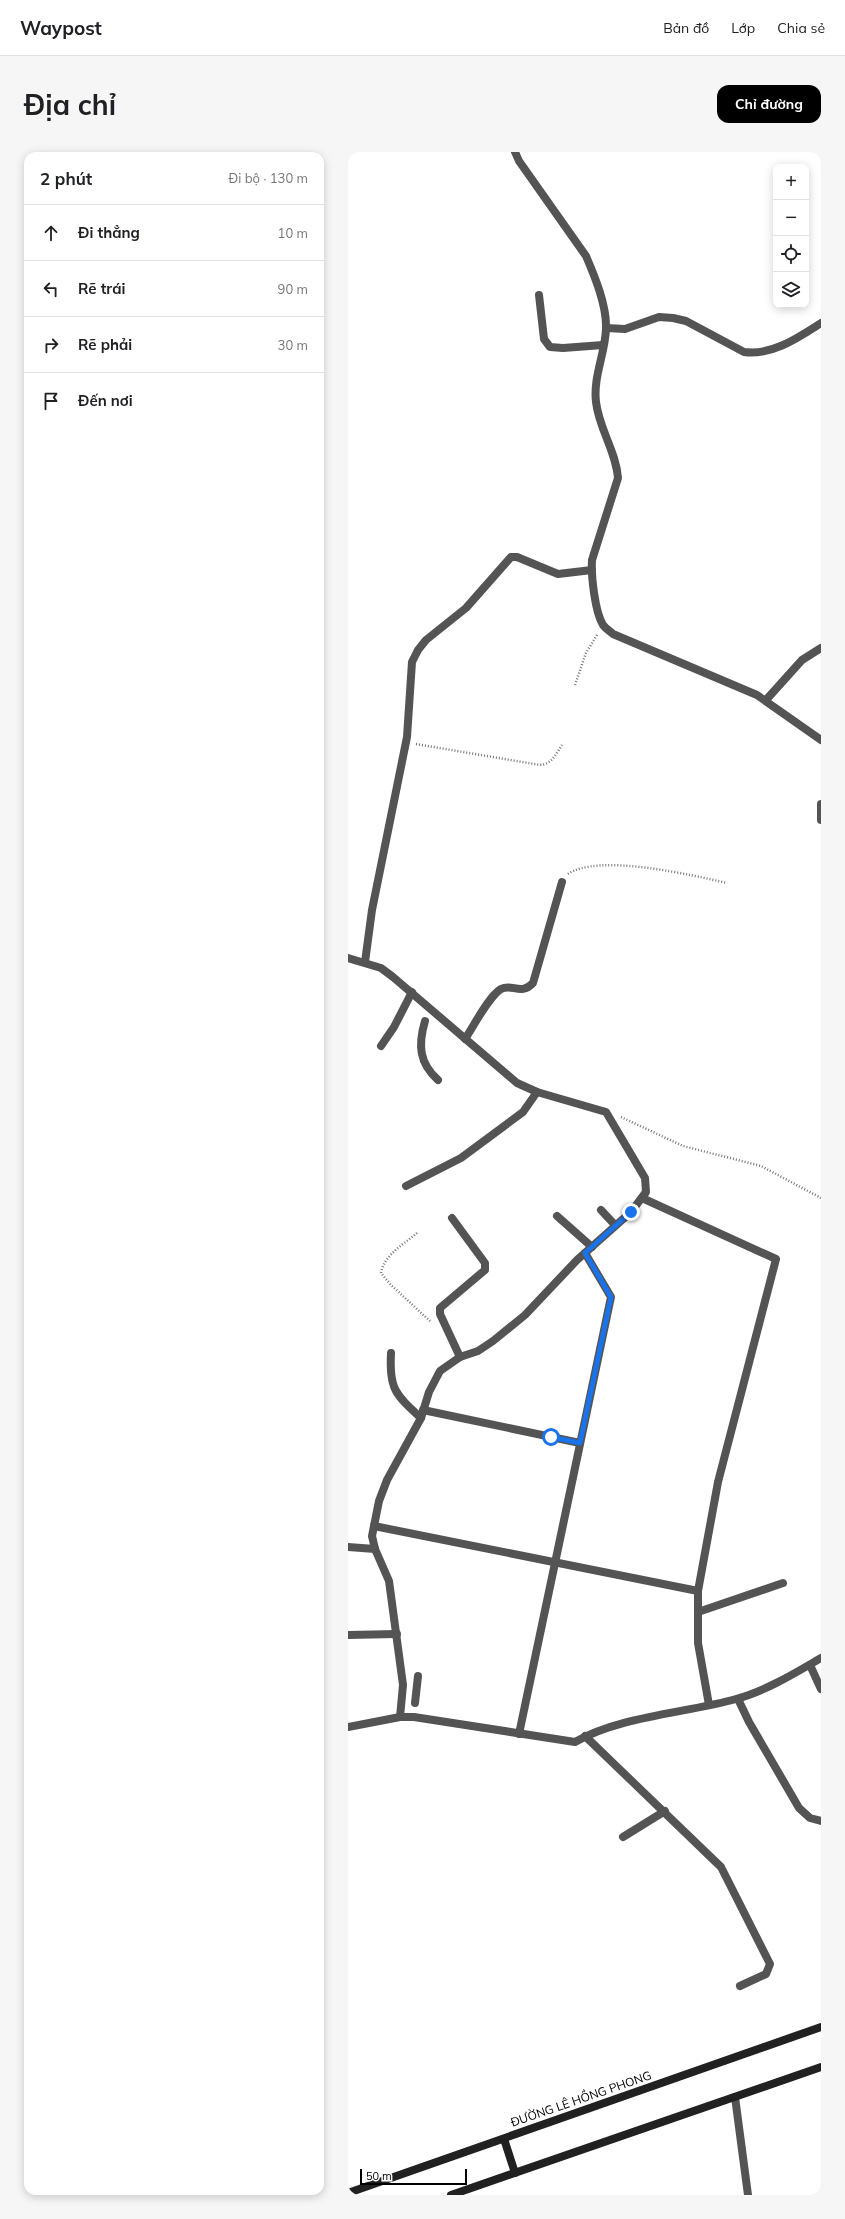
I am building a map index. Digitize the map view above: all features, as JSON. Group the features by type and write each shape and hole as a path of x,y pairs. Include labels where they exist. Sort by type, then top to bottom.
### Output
{"main road":[{"name":"ĐƯỜNG LÊ HỒNG PHONG","path":"348,2192 504,2139 821,2027"},
{"path":"451,2195 821,2067"},
{"path":"504,2139 515,2172"}],"street":[{"path":"515,152 519,161 586,256 592,270 605,315 606,328 596,382 596,401 599,419 617,465 618,478 592,560 592,570 600,617 604,627 613,634 766,700 821,740"},
{"path":"539,295 544,339 550,347 563,348 603,345"},
{"path":"606,328 625,329 659,317 686,320 744,352 763,353 821,323"},
{"path":"365,962 372,910 406,742 412,662 418,650 437,630 466,608 500,568 512,557 518,557 558,574 592,570"},
{"path":"766,700 802,660 821,648"},
{"path":"821,804 821,820"},
{"path":"466,1038 491,999 500,989 506,988 522,990 533,984 562,882"},
{"path":"348,958 381,968 412,992 517,1083 537,1092 606,1112 645,1178 646,1192 642,1198 585,1253 525,1315 478,1351 460,1357 440,1371 429,1392 422,1414 387,1480 379,1501 372,1536 375,1549 389,1581 403,1685 400,1718"},
{"path":"381,1046 394,1028 412,992"},
{"path":"425,1021 422,1037 424,1064 438,1080"},
{"path":"406,1186 461,1158 523,1112 537,1092"},
{"path":"642,1198 776,1259 718,1482 698,1591 698,1643 709,1705"},
{"path":"601,1210 615,1225"},
{"path":"557,1216 592,1247"},
{"path":"452,1218 486,1266 485,1270 440,1308 440,1314 460,1357"},
{"path":"519,1734 611,1297 585,1253"},
{"path":"391,1353 389,1375 393,1388 422,1414 580,1443"},
{"path":"374,1526 698,1591"},
{"path":"348,1547 375,1549"},
{"path":"698,1612 784,1583"},
{"path":"348,1635 397,1634"},
{"path":"348,1727 414,1715 519,1734 575,1742 585,1736 647,1718 738,1698 781,1680 821,1658"},
{"path":"810,1665 821,1689"},
{"path":"415,1703 418,1676"},
{"path":"738,1698 749,1722 799,1808 819,1819"},
{"path":"585,1736 665,1811 721,1867 770,1964 766,1974 740,1986"},
{"path":"623,1837 665,1811"},
{"path":"735,2097 748,2195"}],"path":[{"path":"575,685 586,654 594,639 604,627"},
{"path":"406,742 540,765 552,761 562,745"},
{"path":"562,882 575,870 615,866 675,871 727,882"},
{"path":"606,1112 634,1122 683,1146 761,1166 821,1198"},
{"path":"418,1234 389,1256 383,1264 382,1273 391,1285 435,1325"}],"route":[{"path":"551,1437 580,1443 611,1297 585,1253 631,1212"}]}
